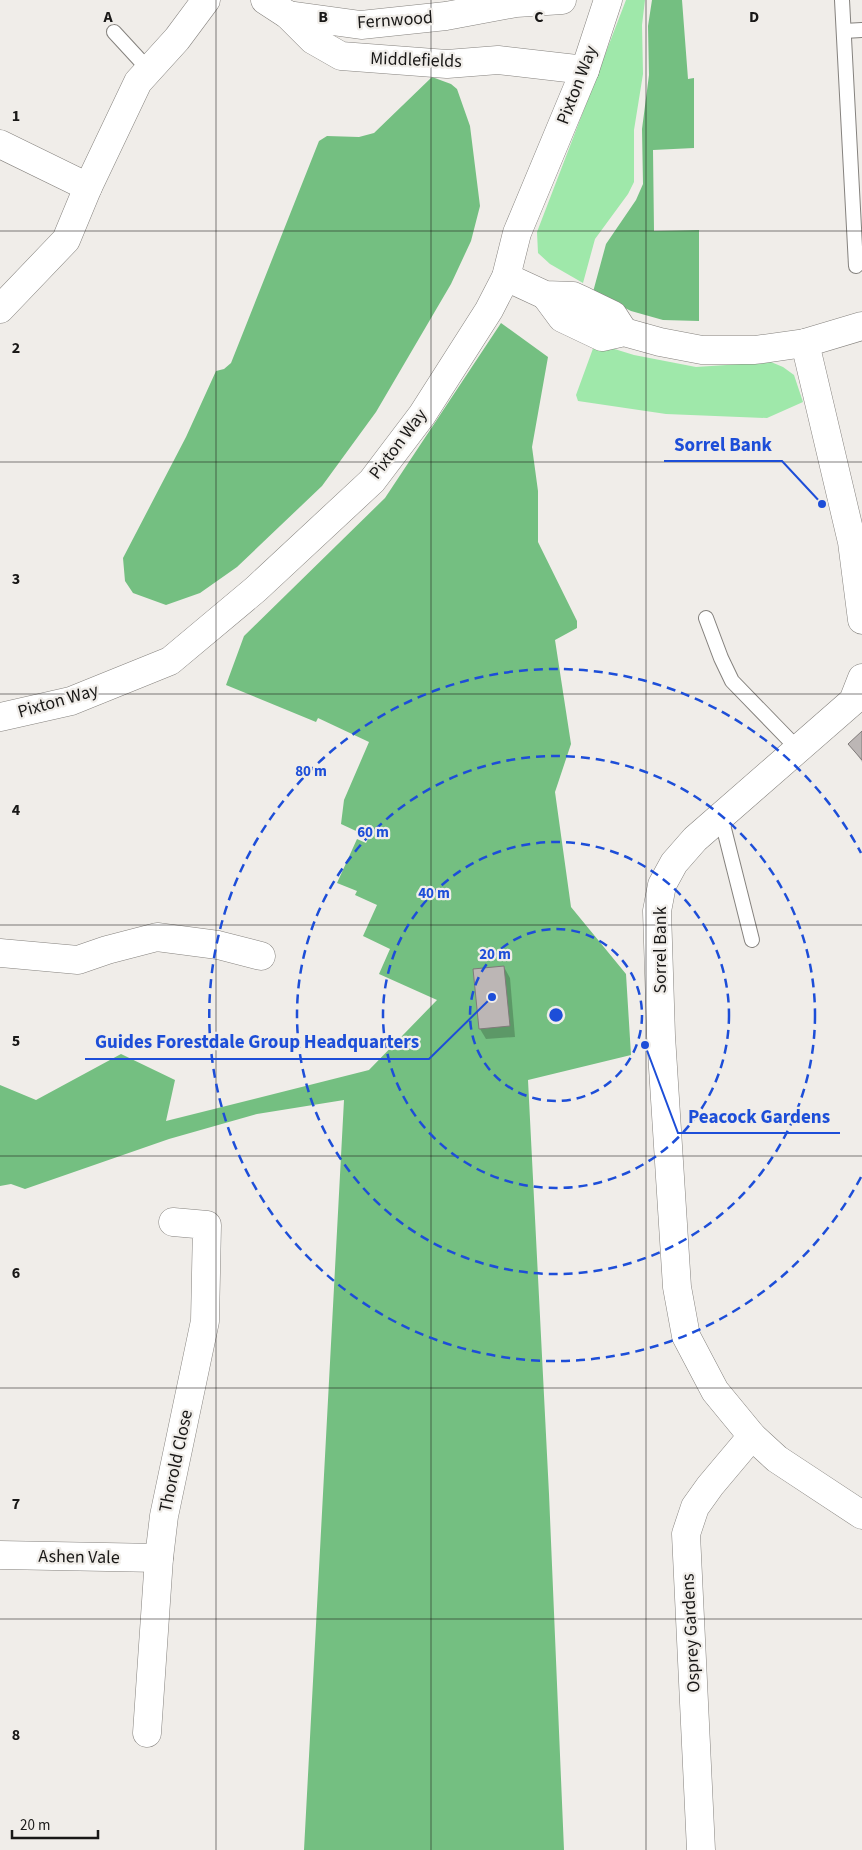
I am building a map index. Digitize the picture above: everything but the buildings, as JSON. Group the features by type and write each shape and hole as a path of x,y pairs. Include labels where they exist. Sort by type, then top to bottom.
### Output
{"street":[{"path":"0,309 66,240 88,187 138,82 177,39 206,0"},
{"name":"Middlefields","path":"265,0 288,15 313,40 341,56 447,64 498,60 585,70"},
{"name":"Fernwood","path":"288,15 361,25 446,16 516,3 562,0"},
{"name":"Pixton Way","path":"0,717 71,702 170,661 256,589 372,481 422,415 488,310 506,277 517,233 585,70 608,0"},
{"path":"0,144 88,187"},
{"path":"506,277 546,295 562,318 602,337 624,332 660,342 702,350 755,350 805,343 862,326"},
{"path":"805,343 852,542 862,620"},
{"name":"Sorrel Bank","path":"862,678 853,701 695,839 674,863 662,885 657,911 661,1036 676,1286 686,1336 715,1391 752,1436 777,1459 862,1515"},
{"path":"0,953 78,960 157,937 218,945 261,956"},
{"name":"Thorold Close","path":"147,1734 159,1558 164,1516 206,1321 207,1225 173,1222"},
{"name":"Osprey Gardens","path":"701,1850 686,1534 695,1507 752,1436"},
{"name":"Ashen Vale","path":"0,1555 159,1558"}],"lane":[{"path":"842,0 856,266"},
{"path":"844,30 862,30"},
{"path":"114,32 149,70"},
{"path":"706,618 732,681 798,750"},
{"path":"721,817 752,940"}],"green space":[{"path":"626,0 645,0 642,25 643,74 634,130 634,182 628,194 595,239 583,283 550,264 538,253 537,232"},
{"path":"652,0 682,0 688,79 694,78 694,148 653,150 654,231 699,230 699,321 663,320 631,311 593,292 606,244 636,200 643,184 642,129 649,75 648,26"},
{"path":"432,77 451,84 457,89 470,126 480,206 471,241 451,284 376,412 322,486 237,567 200,593 166,605 133,593 125,581 123,558 186,437 216,371 224,369 231,363 319,141 327,136 359,137 374,133"},
{"path":"501,323 548,357 532,447 538,491 538,542 577,621 577,628 555,640 571,744 555,792 571,907 626,974 631,1055 528,1080 549,1494 564,1850 304,1850 344,1100 257,1114 169,1139 25,1189 11,1184 0,1186 0,1085 36,1100 121,1054 175,1080 166,1121 369,1070 437,1000 379,974 390,949 363,936 377,905 355,895 357,891 337,883 357,839 366,843 369,837 341,824 344,800 369,742 318,718 316,722 226,685 244,636 385,498"},
{"path":"595,343 634,355 696,367 771,362 783,367 794,375 803,402 767,418 666,414 578,401 576,395"}],"place":[{"name":"Sorrel Bank","path":"822,504"},
{"name":"Guides Forestdale Group Headquarters","path":"492,997"},
{"name":"Peacock Gardens","path":"645,1045"}]}
